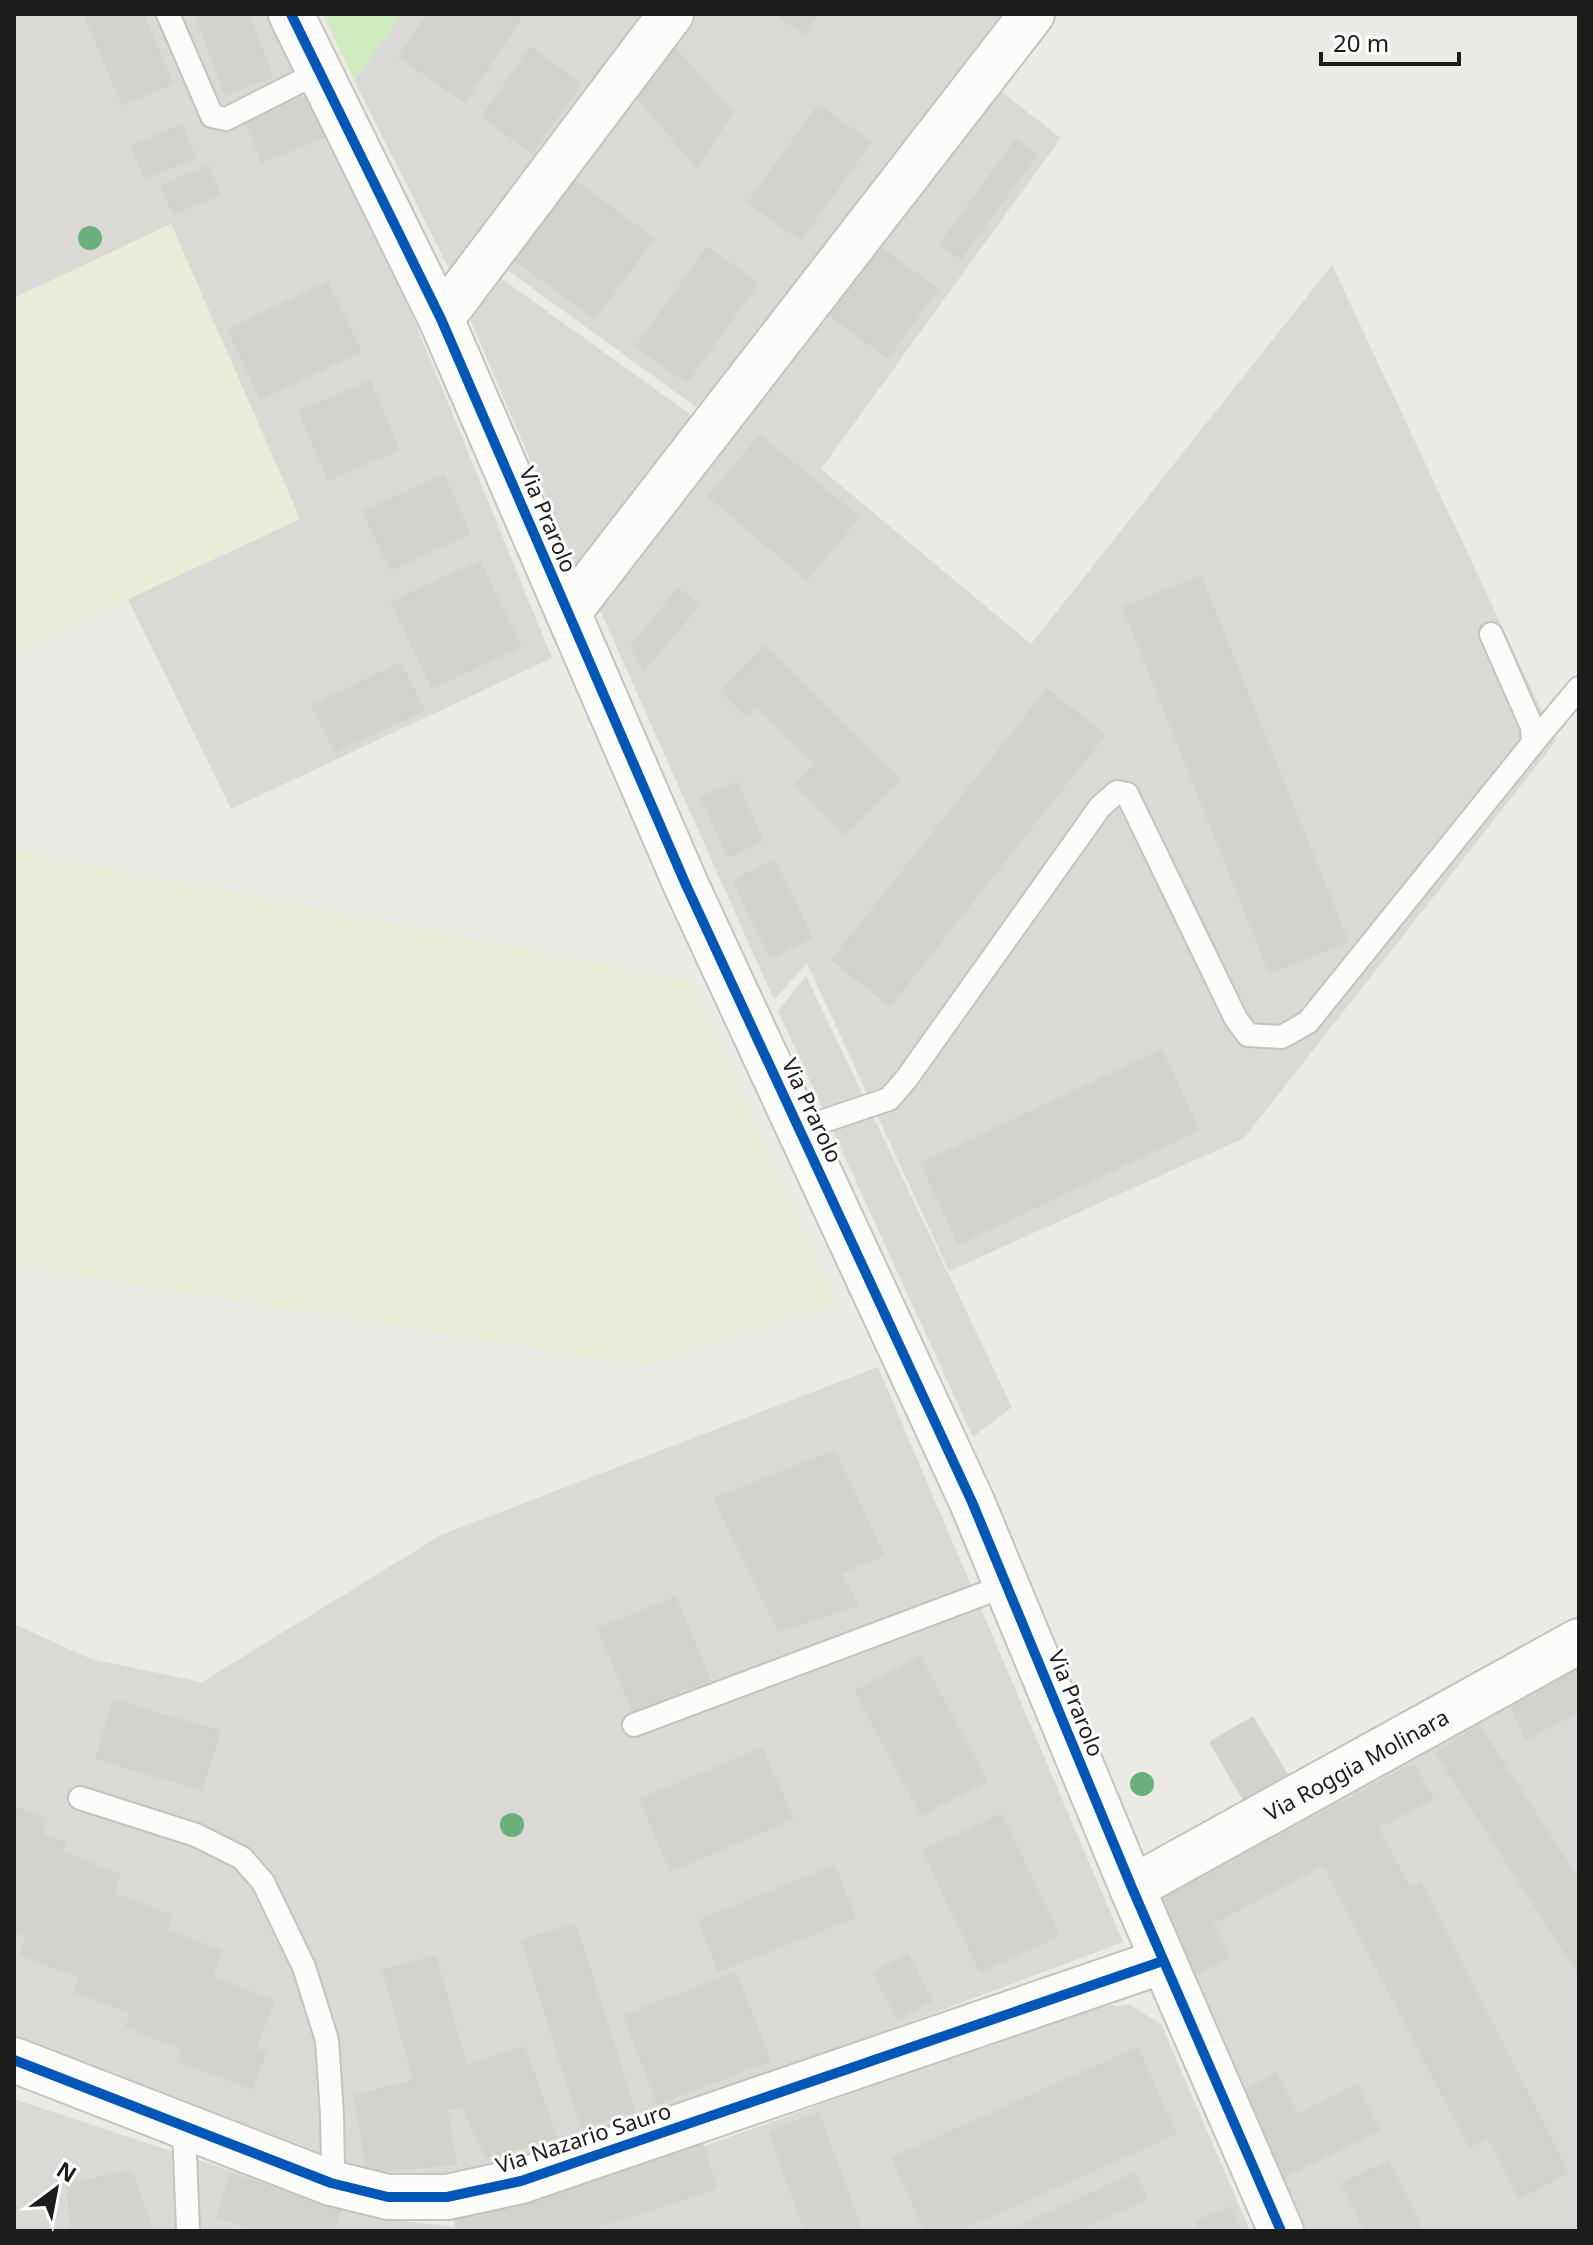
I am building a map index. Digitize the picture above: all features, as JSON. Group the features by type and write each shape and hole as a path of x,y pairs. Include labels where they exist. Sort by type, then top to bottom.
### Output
{"street":[{"name":"Via Prarolo","path":"291,14 441,319 686,885 972,1502 1132,1888 1281,2231"},
{"path":"441,319 671,14"},
{"name":"Via Prarolo","path":"568,613 1032,14"},
{"name":"Via Roggia Molinara","path":"1132,1888 1579,1641"},
{"name":"Via Nazario Sauro","path":"14,2060 331,2183 388,2197 447,2197 521,2181 1163,1961"}],"lane":[{"path":"168,14 212,116 226,119 319,72"},
{"path":"1491,634 1532,727 1533,743"},
{"path":"800,1129 889,1099 1100,807 1117,792 1127,794 1236,1019 1248,1035 1282,1037 1308,1022 1579,688"},
{"path":"634,1725 1007,1585"},
{"path":"80,1798 196,1835 242,1858 263,1882 304,1967 327,2040 332,2115 331,2183"},
{"path":"184,2128 188,2231"}],"shaded area":[{"path":"14,14 284,14 321,92 552,658 231,809 128,599 300,519 171,224 14,298"},
{"path":"402,14 647,14 454,279 354,80"},
{"path":"681,14 1009,14 703,412 495,261"},
{"path":"984,78 1061,138 821,469 1031,644 1332,265 1556,741 1244,1138 949,1271 807,963 774,1000 596,601"},
{"path":"491,271 694,417 577,569 464,305"},
{"path":"806,976 1012,1407 973,1437 778,1011"},
{"path":"878,1367 1123,1942 493,2179 413,2184 333,2167 14,2042 14,1624 91,1659 202,1682 441,1535"},
{"path":"1579,1661 1579,2231 1295,2231 1143,1900"},
{"path":"1130,2005 1161,2024 1250,2231 14,2231 14,2099 374,2218 457,2227 705,2146 1093,2006"}],"green space":[{"path":"323,14 402,14 354,80"},
{"path":"171,224 300,519 14,652 14,298"},
{"path":"14,850 691,982 837,1303 645,1365 14,1265"}],"building":[{"path":"83,14 144,14 174,84 122,106"},
{"path":"194,14 249,14 274,78 225,96"},
{"path":"427,14 515,14 522,19 465,103 397,57"},
{"path":"775,14 819,14 803,35"},
{"path":"530,46 582,84 532,154 481,117"},
{"path":"676,48 734,112 697,169 637,99"},
{"path":"309,94 327,137 261,163 244,119"},
{"path":"818,104 872,142 801,241 747,203"},
{"path":"182,124 197,158 145,179 130,146"},
{"path":"1016,138 1038,155 961,260 939,244"},
{"path":"209,165 221,195 173,215 160,185"},
{"path":"572,178 655,238 595,320 512,259"},
{"path":"878,245 939,289 888,359 828,315"},
{"path":"707,246 759,283 687,384 635,347"},
{"path":"328,281 362,352 260,400 227,329"},
{"path":"370,380 400,450 328,481 298,411"},
{"path":"760,434 860,517 807,581 707,496"},
{"path":"444,474 471,534 390,571 362,511"},
{"path":"480,560 522,647 432,689 390,602"},
{"path":"1201,575 1349,942 1269,974 1122,607"},
{"path":"678,587 700,605 643,673 630,646"},
{"path":"765,645 901,779 845,835 794,785 814,764 757,708 747,718 720,691"},
{"path":"401,662 425,710 335,753 311,705"},
{"path":"1047,688 1106,735 890,1007 831,960"},
{"path":"737,781 764,841 728,858 700,797"},
{"path":"775,859 813,938 770,959 732,880"},
{"path":"1162,1049 1200,1130 958,1245 920,1163"},
{"path":"835,1450 885,1556 842,1573 859,1606 778,1632 713,1498"},
{"path":"676,1596 711,1680 632,1712 597,1628"},
{"path":"920,1655 988,1781 921,1816 854,1691"},
{"path":"1576,1669 1579,1674 1579,1713 1526,1740 1508,1704"},
{"path":"113,1699 221,1731 202,1791 95,1759"},
{"path":"1253,1716 1289,1776 1244,1802 1209,1742"},
{"path":"1479,1724 1579,1879 1579,1976 1435,1753"},
{"path":"762,1747 794,1819 670,1872 639,1799"},
{"path":"1414,1763 1434,1799 1379,1828 1410,1887 1421,1881 1569,2173 1519,2199 1488,2139 1469,2148 1323,1866 1213,1924 1231,1957 1191,1978 1151,1902"},
{"path":"14,1806 48,1819 43,1833 67,1843 63,1852 121,1874 114,1893 173,1915 167,1930 223,1950 213,1977 275,2000 257,2048 267,2052 252,2090 177,2061 181,2049 125,2027 130,2013 73,1992 79,1978 19,1955 26,1937 14,1932"},
{"path":"1002,1813 1060,1936 980,1973 922,1850"},
{"path":"835,1865 856,1918 718,1972 698,1920"},
{"path":"576,1923 636,2112 581,2129 521,1940"},
{"path":"908,1953 933,2001 897,2020 872,1972"},
{"path":"436,1955 467,2065 525,2046 558,2139 486,2159 462,2108 448,2111 457,2165 367,2173 353,2095 413,2080 382,1970"},
{"path":"736,1972 771,2061 657,2105 623,2015"},
{"path":"1138,2047 1177,2134 960,2231 924,2231 891,2157"},
{"path":"1276,2072 1298,2114 1357,2084 1380,2131 1281,2179 1241,2092"},
{"path":"819,2112 863,2231 804,2231 768,2131"},
{"path":"701,2137 718,2189 586,2231 457,2231 451,2214"},
{"path":"1389,2160 1424,2231 1364,2231 1341,2183"},
{"path":"132,2170 154,2231 70,2231 66,2183"},
{"path":"1136,2172 1148,2199 1079,2231 1015,2231 1013,2228"},
{"path":"230,2173 342,2207 335,2231 256,2231 216,2218"},
{"path":"1230,2206 1241,2231 1200,2231 1195,2221"}],"cycle path":[{"path":"291,14 441,319 686,885 972,1502 1132,1888 1281,2231"},
{"path":"14,2060 331,2183 388,2197 447,2197 521,2181 1163,1961"}]}
